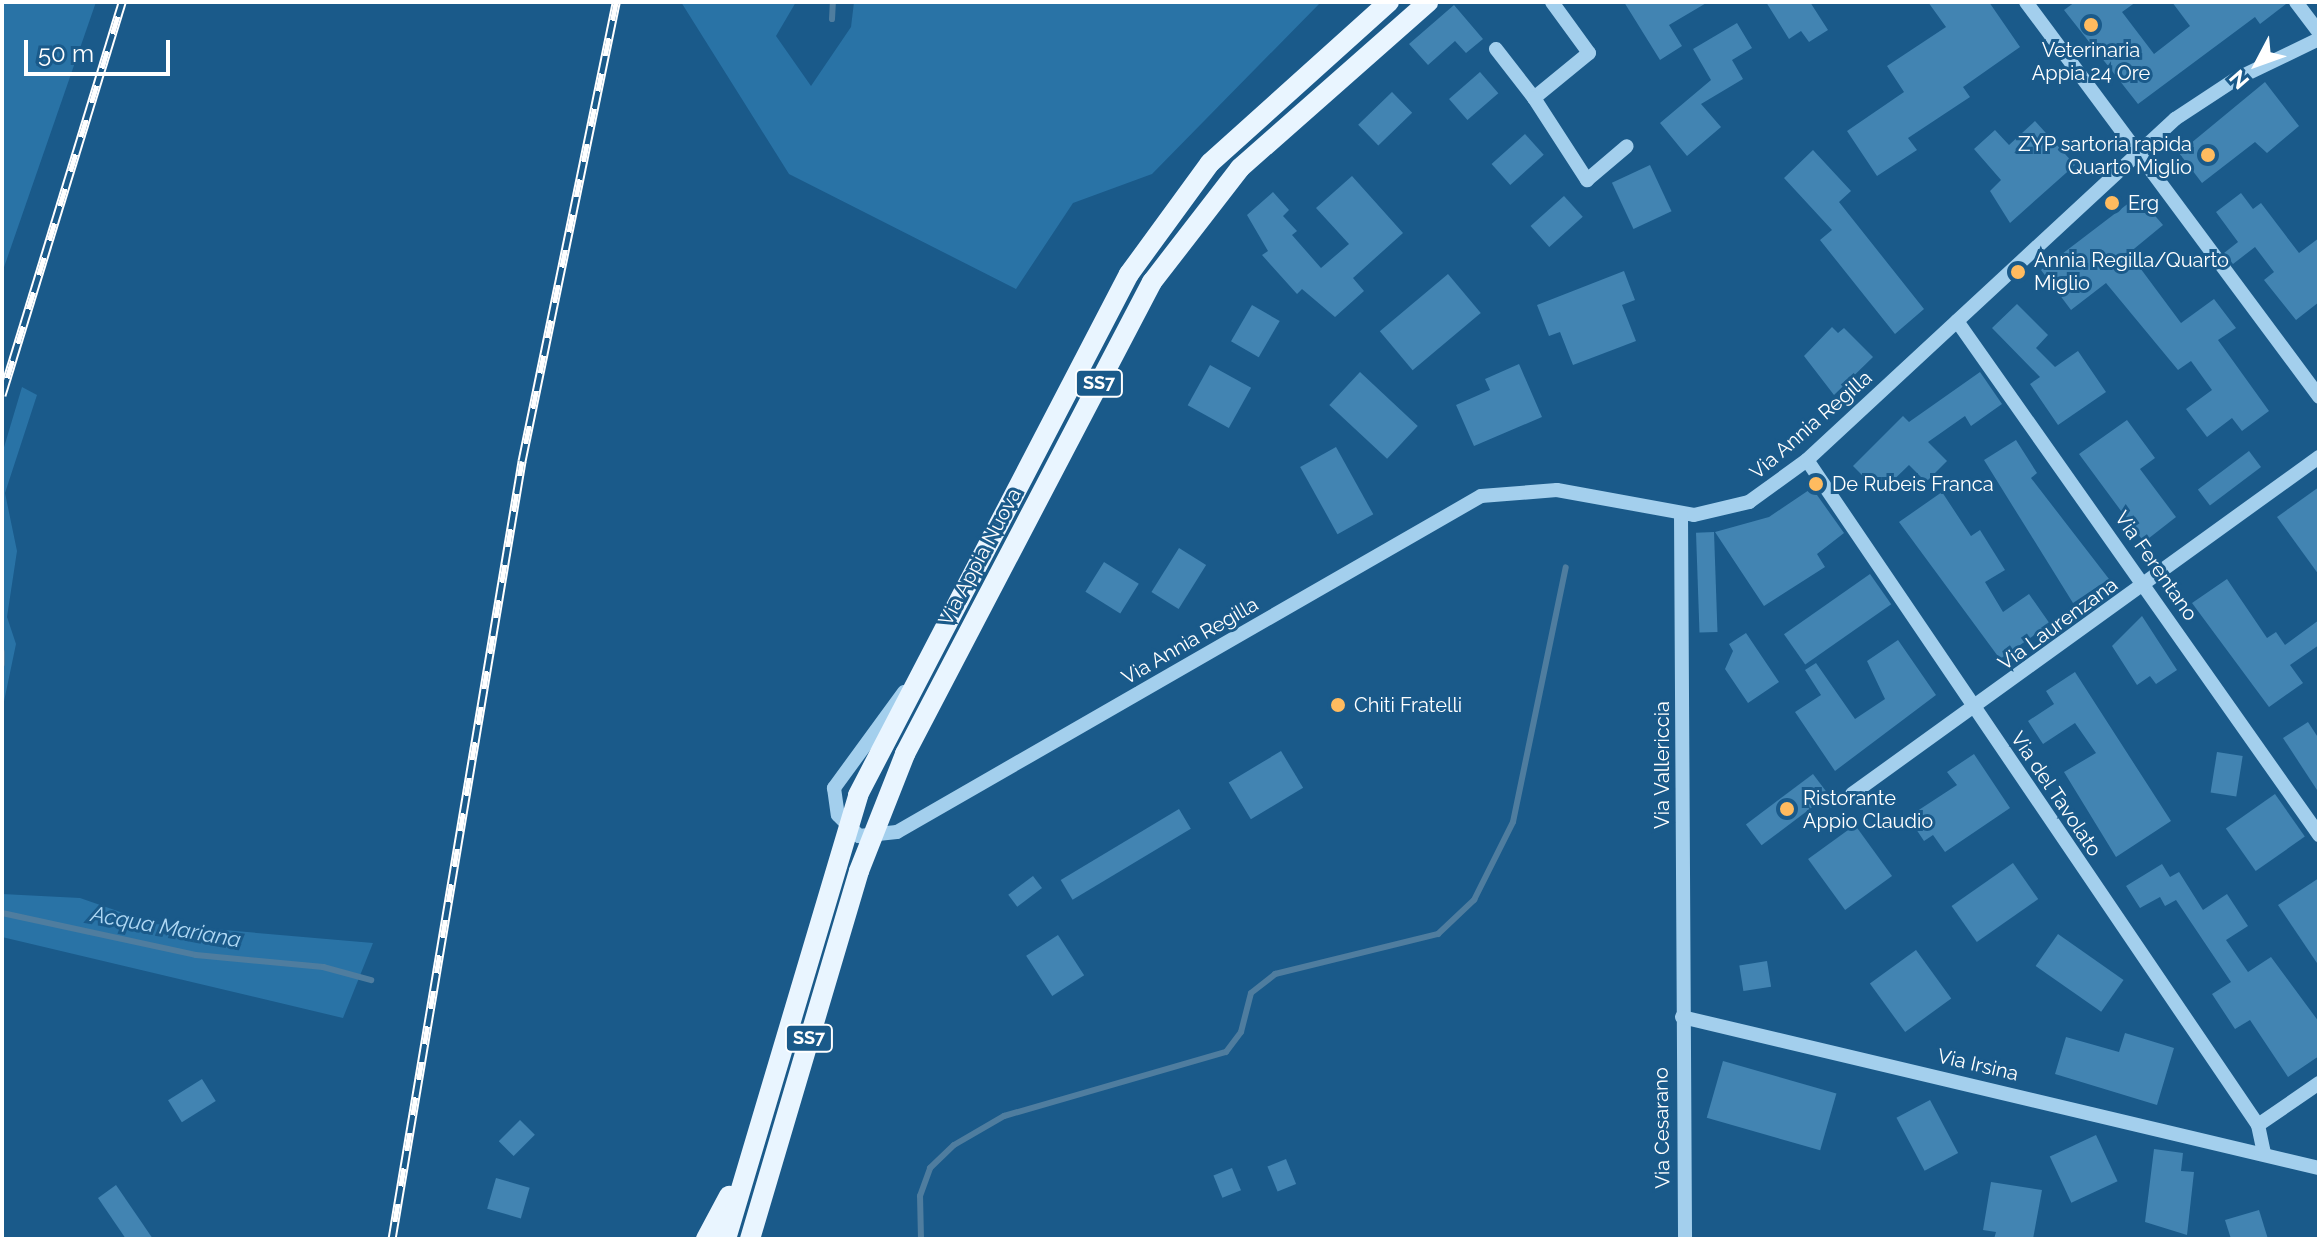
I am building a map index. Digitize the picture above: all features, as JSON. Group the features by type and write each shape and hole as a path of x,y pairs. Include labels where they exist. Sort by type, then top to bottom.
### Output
{"main road":[{"name":"Via Appia Nuova","path":"726,1239 847,827 910,686 1162,221 1247,125 1389,2"},
{"name":"Via Appia Nuova","path":"750,1239 871,838 937,689 1170,255 1240,168 1428,2"},
{"path":"706,1239 756,1130"}],"street":[{"path":"1534,98 1589,53 1552,2"},
{"path":"2026,2 2319,397"},
{"path":"2296,2 2319,32"},
{"name":"Via Annia Regilla","path":"871,838 897,832 1481,496 1557,490 1681,514 1749,502 1807,460 2137,152 2208,95 2319,39"},
{"path":"1496,49 1534,98 1587,180 1627,146"},
{"name":"Via Ferentano","path":"1957,321 2319,835"},
{"name":"Via Laurenzana","path":"1852,794 2146,586 2319,457"},
{"name":"Via del Tavolato","path":"1807,460 2258,1125 2264,1153"},
{"name":"Via Vallericcia","path":"1681,514 1682,1017"},
{"path":"847,827 871,838"},
{"name":"Via Irsina","path":"1682,1017 2319,1168"},
{"name":"Via Cesarano","path":"1682,1017 1685,1239"},
{"path":"2258,1125 2319,1083"}],"shaded area":[{"path":"2,2 96,2 2,273"},
{"path":"681,2 796,2 776,36 811,86 851,27 854,2 1321,2 1152,174 1073,203 1016,289 789,174"},
{"path":"22,387 37,395 5,493 17,551 7,617 16,644 2,711 2,454"},
{"path":"2,894 80,898 155,924 373,943 343,1018 2,937"}],"building":[{"path":"1624,2 1708,2 1669,25 1682,46 1660,60"},
{"path":"1766,2 1810,2 1828,30 1809,42 1801,31 1789,39"},
{"path":"1928,2 1989,2 2020,47 1963,87 1970,97 1908,138 1917,150 1877,176 1847,131 1904,92 1887,66 1946,27"},
{"path":"2075,2 2136,2 2122,12 2154,54 2190,26 2172,2 2286,4 2260,24 2255,17 2138,104 2064,10"},
{"path":"1454,5 1483,39 1466,53 1455,41 1428,65 1409,44"},
{"path":"1737,23 1752,48 1732,60 1743,79 1701,104 1721,127 1687,156 1660,123 1711,80 1693,49"},
{"path":"1480,72 1498,93 1467,120 1449,99"},
{"path":"2265,82 2299,126 2267,153 2255,142 2202,183 2179,153"},
{"path":"1392,92 1412,113 1378,146 1358,125"},
{"path":"2035,121 2075,165 2010,223 1990,191 2001,180 1974,149 1995,130 2009,145"},
{"path":"1525,134 1544,155 1510,185 1492,164"},
{"path":"1813,150 1851,191 1839,202 1924,309 1895,334 1820,240 1832,230 1784,178"},
{"path":"1650,165 1672,211 1633,229 1612,183"},
{"path":"1352,176 1403,233 1353,278 1364,291 1335,317 1302,289 1297,294 1262,255 1268,251 1247,215 1273,192 1289,210 1283,216 1297,231 1292,235 1321,268 1349,244 1316,208"},
{"path":"2241,193 2253,209 2261,203 2299,253 2319,238 2319,302 2296,320 2264,280 2274,272 2255,247 2233,264 2224,253 2238,242 2216,212"},
{"path":"1564,196 1583,217 1549,247 1531,226"},
{"path":"2138,196 2163,225 2129,253 2181,323 2214,299 2236,328 2218,340 2269,411 2242,431 2232,418 2207,437 2186,409 2212,390 2191,361 2178,370 2106,283 2071,310 2041,270"},
{"path":"1624,271 1635,300 1622,305 1636,341 1573,365 1560,332 1549,336 1537,305"},
{"path":"1448,274 1481,313 1413,370 1380,331"},
{"path":"2017,304 2048,335 2036,348 2055,367 2078,351 2106,392 2058,425 2030,384 2040,377 1992,328"},
{"path":"1252,305 1280,321 1259,357 1231,341"},
{"path":"1832,327 1838,333 1844,328 1873,357 1834,395 1804,356"},
{"path":"1519,364 1542,417 1474,446 1456,405 1490,390 1485,379"},
{"path":"1210,365 1251,388 1229,428 1188,405"},
{"path":"1360,372 1418,426 1387,459 1329,405"},
{"path":"1980,372 2002,404 1971,426 1965,416 1928,442 1947,461 1926,482 1909,465 1880,493 1853,466 1903,416 1909,422"},
{"path":"2127,420 2155,458 2140,469 2176,517 2144,542 2079,454"},
{"path":"2016,440 2037,473 2031,478 2109,579 2073,603 1984,460"},
{"path":"1336,447 1373,514 1337,534 1300,467"},
{"path":"2249,451 2261,467 2210,505 2198,490"},
{"path":"2319,487 2319,575 2277,517"},
{"path":"1812,488 1844,533 1817,554 1825,567 1764,606 1715,532 1769,517"},
{"path":"1942,492 1971,536 1980,530 2005,570 1985,582 2003,612 2029,594 2050,624 2000,659 1899,522"},
{"path":"1714,532 1717,632 1700,633 1696,533"},
{"path":"1179,548 1206,565 1179,609 1151,592"},
{"path":"1104,562 1139,584 1120,613 1085,592"},
{"path":"1870,574 1891,604 1805,665 1784,634"},
{"path":"2227,579 2267,638 2276,632 2285,645 2319,620 2319,645 2290,665 2303,683 2269,707 2192,603"},
{"path":"2142,616 2177,670 2156,684 2150,676 2137,685 2112,646"},
{"path":"1746,633 1779,682 1748,703 1725,669 1733,651 1729,644"},
{"path":"1898,640 1936,695 1835,771 1795,712 1821,695 1805,670 1816,663 1855,719 1885,699 1867,661"},
{"path":"2075,672 2171,821 2116,857 2064,772 2096,753 2075,723 2043,744 2028,721 2054,704 2046,691"},
{"path":"2308,722 2319,739 2319,793 2283,738"},
{"path":"1281,751 1303,788 1251,819 1229,782"},
{"path":"2217,752 2243,756 2236,797 2211,792"},
{"path":"1974,754 2010,808 1945,852 1933,835 1924,841 1908,817 1957,785 1947,772"},
{"name":"Ristorante Appio Claudio","path":"1813,774 1829,795 1762,845 1746,825"},
{"path":"2275,794 2305,837 2256,871 2226,828"},
{"path":"1179,809 1191,829 1073,900 1061,880"},
{"path":"1855,825 1892,876 1845,910 1808,859"},
{"path":"2013,863 2038,899 1977,942 1952,906"},
{"path":"2162,864 2170,877 2179,872 2203,910 2227,894 2248,926 2226,940 2248,972 2271,957 2319,1022 2319,1056 2288,1077 2250,1020 2235,1029 2212,994 2231,982 2176,900 2165,906 2160,897 2140,908 2126,886"},
{"path":"1033,876 1042,888 1017,907 1008,895"},
{"path":"2319,878 2319,966 2278,905"},
{"path":"2058,934 2124,980 2101,1012 2036,966"},
{"path":"1058,935 1084,975 1052,996 1026,956"},
{"path":"1916,950 1951,999 1905,1032 1870,984"},
{"path":"1767,961 1771,987 1743,991 1739,965"},
{"path":"2125,1033 2174,1048 2157,1105 2055,1074 2066,1037 2119,1052"},
{"path":"1723,1061 1836,1094 1820,1150 1707,1118"},
{"path":"202,1079 216,1101 182,1122 168,1100"},
{"path":"1930,1100 1958,1153 1925,1171 1896,1118"},
{"path":"520,1120 535,1135 514,1156 499,1141"},
{"path":"2096,1135 2118,1181 2071,1203 2050,1157"},
{"path":"2154,1149 2183,1153 2181,1171 2194,1172 2187,1235 2145,1222"},
{"path":"1286,1159 1296,1184 1278,1192 1267,1166"},
{"path":"1232,1168 1241,1190 1222,1198 1213,1175"},
{"path":"496,1178 530,1188 521,1218 487,1209"},
{"path":"1991,1182 2042,1190 2033,1239 1994,1239 1996,1232 1983,1230"},
{"path":"116,1185 153,1239 126,1239 98,1198"},
{"path":"2259,1210 2268,1239 2231,1239 2225,1220"}],"waterway":[{"path":"832,19 833,2"},
{"path":"921,1239 920,1196 930,1168 954,1145 1004,1116 1226,1052 1241,1032 1251,993 1275,974 1438,934 1474,900 1513,822 1566,567"},
{"name":"Acqua Mariana","path":"2,652 2,664"},
{"name":"Acqua Mariana","path":"2,913 196,955 323,967 371,980"}],"railway":[{"path":"2,395 122,2"},
{"path":"392,1239 522,461 616,2"}],"place":[{"name":"Veterinaria Appia 24 Ore","path":"2091,25"},
{"name":"ZYP sartoria rapida Quarto Miglio","path":"2208,155"},
{"name":"Erg","path":"2112,203"},
{"name":"Annia Regilla/Quarto Miglio","path":"2018,272"},
{"name":"De Rubeis Franca","path":"1816,484"},
{"name":"Chiti Fratelli","path":"1338,705"},
{"name":"Ristorante Appio Claudio","path":"1787,809"}]}
